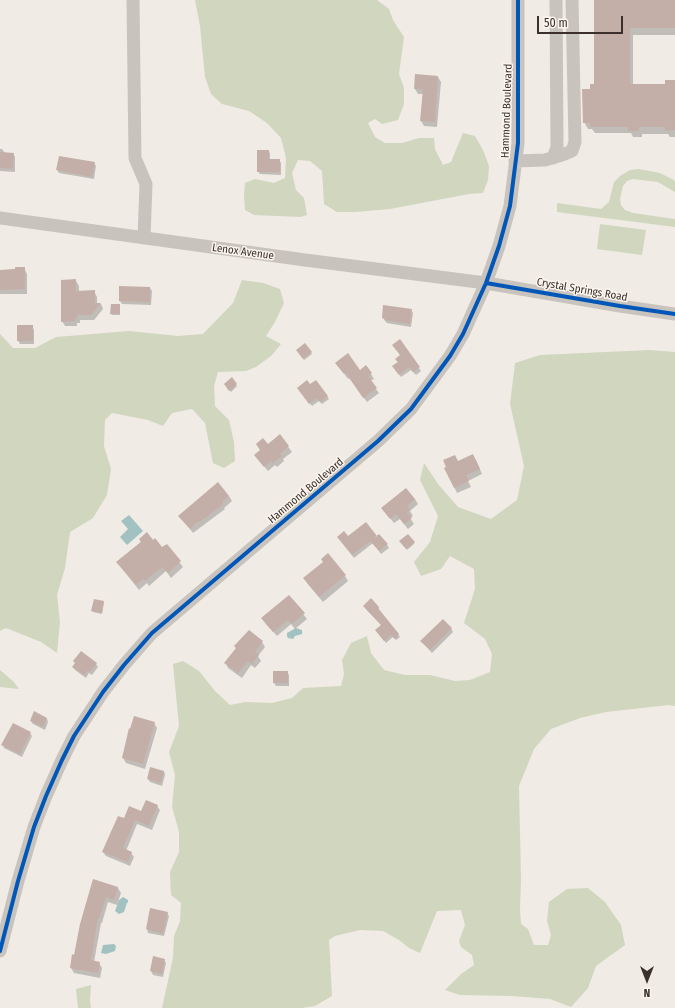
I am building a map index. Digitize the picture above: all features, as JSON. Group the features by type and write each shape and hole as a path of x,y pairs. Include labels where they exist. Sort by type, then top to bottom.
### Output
{"street":[{"path":"134,0 135,158 146,184 144,238"},
{"name":"Hammond Boulevard","path":"0,951 34,827 46,796 74,736 103,692 152,633 378,441 411,409 450,356 463,334 486,283 499,246 510,206 518,143 518,0"},
{"path":"552,158 557,147 556,0"},
{"path":"515,161 545,160 572,151 575,142 572,0"},
{"name":"Lenox Avenue","path":"0,218 486,283"},
{"name":"Crystal Springs Road","path":"486,283 675,314"}],"green space":[{"path":"195,0 377,0 389,9 393,20 404,37 399,74 404,88 404,104 398,120 382,124 375,119 368,123 375,137 385,143 402,143 419,138 434,138 435,149 443,165 451,162 463,133 475,136 483,150 489,166 488,180 483,193 469,194 390,209 337,212 324,204 322,171 310,161 298,160 292,173 296,190 304,198 307,215 301,217 254,215 245,210 245,183 255,179 274,183 285,178 286,158 281,138 267,123 249,111 222,104 211,94 205,77 200,26"},
{"path":"639,169 660,173 672,179 675,181 675,192 658,182 633,179 627,181 623,186 620,199 621,205 625,210 633,213 675,219 675,227 557,212 557,203 601,209 609,202 614,182 630,170"},
{"path":"600,224 646,230 642,255 597,249"},
{"path":"242,280 263,283 280,289 284,303 266,336 281,344 271,356 256,367 246,371 218,372 214,386 215,406 229,420 234,442 235,461 224,468 213,463 205,423 192,409 172,413 163,426 148,420 112,413 105,420 104,446 111,469 107,495 93,518 70,532 65,568 57,595 60,622 57,653 41,642 6,628 0,631 0,334 13,348 35,348 56,337 129,331 178,336 203,334 233,303"},
{"path":"650,350 675,352 675,706 669,705 606,712 580,718 551,729 534,749 519,786 521,924 528,929 534,945 548,945 551,935 547,921 549,902 567,889 588,888 605,902 621,925 625,945 596,966 588,988 571,1007 550,999 512,996 460,995 445,990 461,974 474,965 472,955 461,947 459,941 465,925 461,910 437,911 420,953 409,948 399,940 383,931 360,930 335,936 329,940 332,996 315,1006 302,1008 162,1008 173,958 174,936 180,921 181,903 171,895 170,872 179,852 179,832 172,807 175,775 169,752 179,726 173,664 183,661 199,671 215,691 230,705 245,702 272,703 292,698 303,688 341,686 344,674 342,660 351,643 367,636 371,653 384,670 405,675 430,675 455,681 470,680 490,672 492,654 485,639 464,623 475,589 474,569 450,556 441,569 421,576 414,562 430,542 438,516 420,480 424,463 438,484 458,507 491,519 517,500 524,466 510,404 515,363 540,355"},
{"path":"0,670 14,682 19,689 0,687"},
{"path":"91,985 91,1008 78,1008 76,989"}],"water":[{"path":"129,515 143,531 127,545 120,537 128,529 121,521"},
{"path":"296,628 302,630 302,634 295,636 293,639 288,638 287,633"},
{"path":"123,897 128,900 128,902 124,912 119,914 115,911 119,900"},
{"path":"114,944 116,946 115,951 106,954 101,953 103,945"}],"building":[{"path":"594,0 675,0 675,28 630,28 630,84 665,84 665,80 675,80 675,130 665,131 665,127 639,127 639,131 628,131 628,127 590,127 590,123 583,123 582,89 590,89 590,84 594,84"},
{"path":"415,74 438,76 435,122 420,121 423,89 414,89"},
{"path":"257,150 269,150 269,159 280,159 280,172 257,172"},
{"path":"0,152 14,153 13,169 0,168"},
{"path":"59,156 95,162 92,177 56,170"},
{"path":"15,267 25,267 25,289 0,290 0,270 15,269"},
{"path":"76,279 76,291 95,290 95,303 101,303 91,315 77,315 78,318 75,318 75,321 61,322 61,280"},
{"path":"119,286 150,287 150,302 119,301"},
{"path":"111,304 120,304 120,314 110,314"},
{"path":"383,305 412,309 410,324 385,320 382,318"},
{"path":"17,325 33,325 33,341 17,341"},
{"path":"400,339 420,367 413,372 409,367 399,375 392,366 398,362 395,359 400,355 392,345"},
{"path":"305,343 312,352 303,359 296,350"},
{"path":"348,353 360,370 366,365 372,373 368,376 377,388 363,398 346,373 344,374 335,363"},
{"path":"232,377 237,384 229,391 224,384"},
{"path":"307,380 310,384 316,380 328,396 320,402 317,398 309,404 297,388"},
{"path":"280,434 289,446 280,454 282,456 273,463 271,461 264,467 254,455 260,450 256,444 263,438 268,444"},
{"path":"473,454 480,469 466,475 469,481 454,488 444,468 446,467 443,460 455,455 458,461"},
{"path":"218,482 229,496 222,502 223,504 208,516 199,522 198,521 190,529 178,516"},
{"path":"406,488 415,499 407,506 410,510 407,513 412,518 404,524 396,514 390,519 381,508"},
{"path":"366,522 377,536 352,555 337,537 344,531 348,536"},
{"path":"147,532 153,540 155,538 162,547 167,544 181,561 168,573 162,567 145,581 143,579 136,585 116,562 141,542 139,539"},
{"path":"379,534 388,544 379,551 370,541"},
{"path":"408,534 415,542 406,549 399,541"},
{"path":"328,553 346,575 319,597 303,578 323,562 321,559"},
{"path":"289,595 305,613 292,624 288,620 273,632 261,618"},
{"path":"371,598 399,634 395,639 391,635 384,641 375,630 381,625 363,606"},
{"path":"94,599 104,601 102,613 91,611"},
{"path":"443,619 452,628 430,650 420,641"},
{"path":"249,630 263,641 255,652 259,655 252,664 248,661 238,673 224,663 236,648 234,646"},
{"path":"81,651 97,663 90,672 87,671 84,675 72,667 75,663 73,661"},
{"path":"273,671 288,671 288,683 273,683"},
{"path":"34,711 47,718 43,727 30,721"},
{"path":"134,716 155,722 143,764 122,758 129,728 130,729"},
{"path":"13,723 31,732 20,754 1,745"},
{"path":"150,767 164,771 161,783 147,779"},
{"path":"146,800 158,805 149,826 135,820 123,848 132,852 128,862 102,852 118,816 124,818 129,806 141,811"},
{"path":"93,879 118,887 114,900 106,897 99,919 98,918 91,960 100,962 98,973 70,968 72,954 74,955 80,924"},
{"path":"150,908 168,912 163,934 146,929"},
{"path":"153,956 165,959 162,974 150,971"}],"cycle path":[{"path":"0,951 34,827 46,796 74,736 103,692 152,633 378,441 411,409 450,356 463,334 486,283 499,246 510,206 518,143 518,0"},
{"path":"486,283 675,314"}]}
